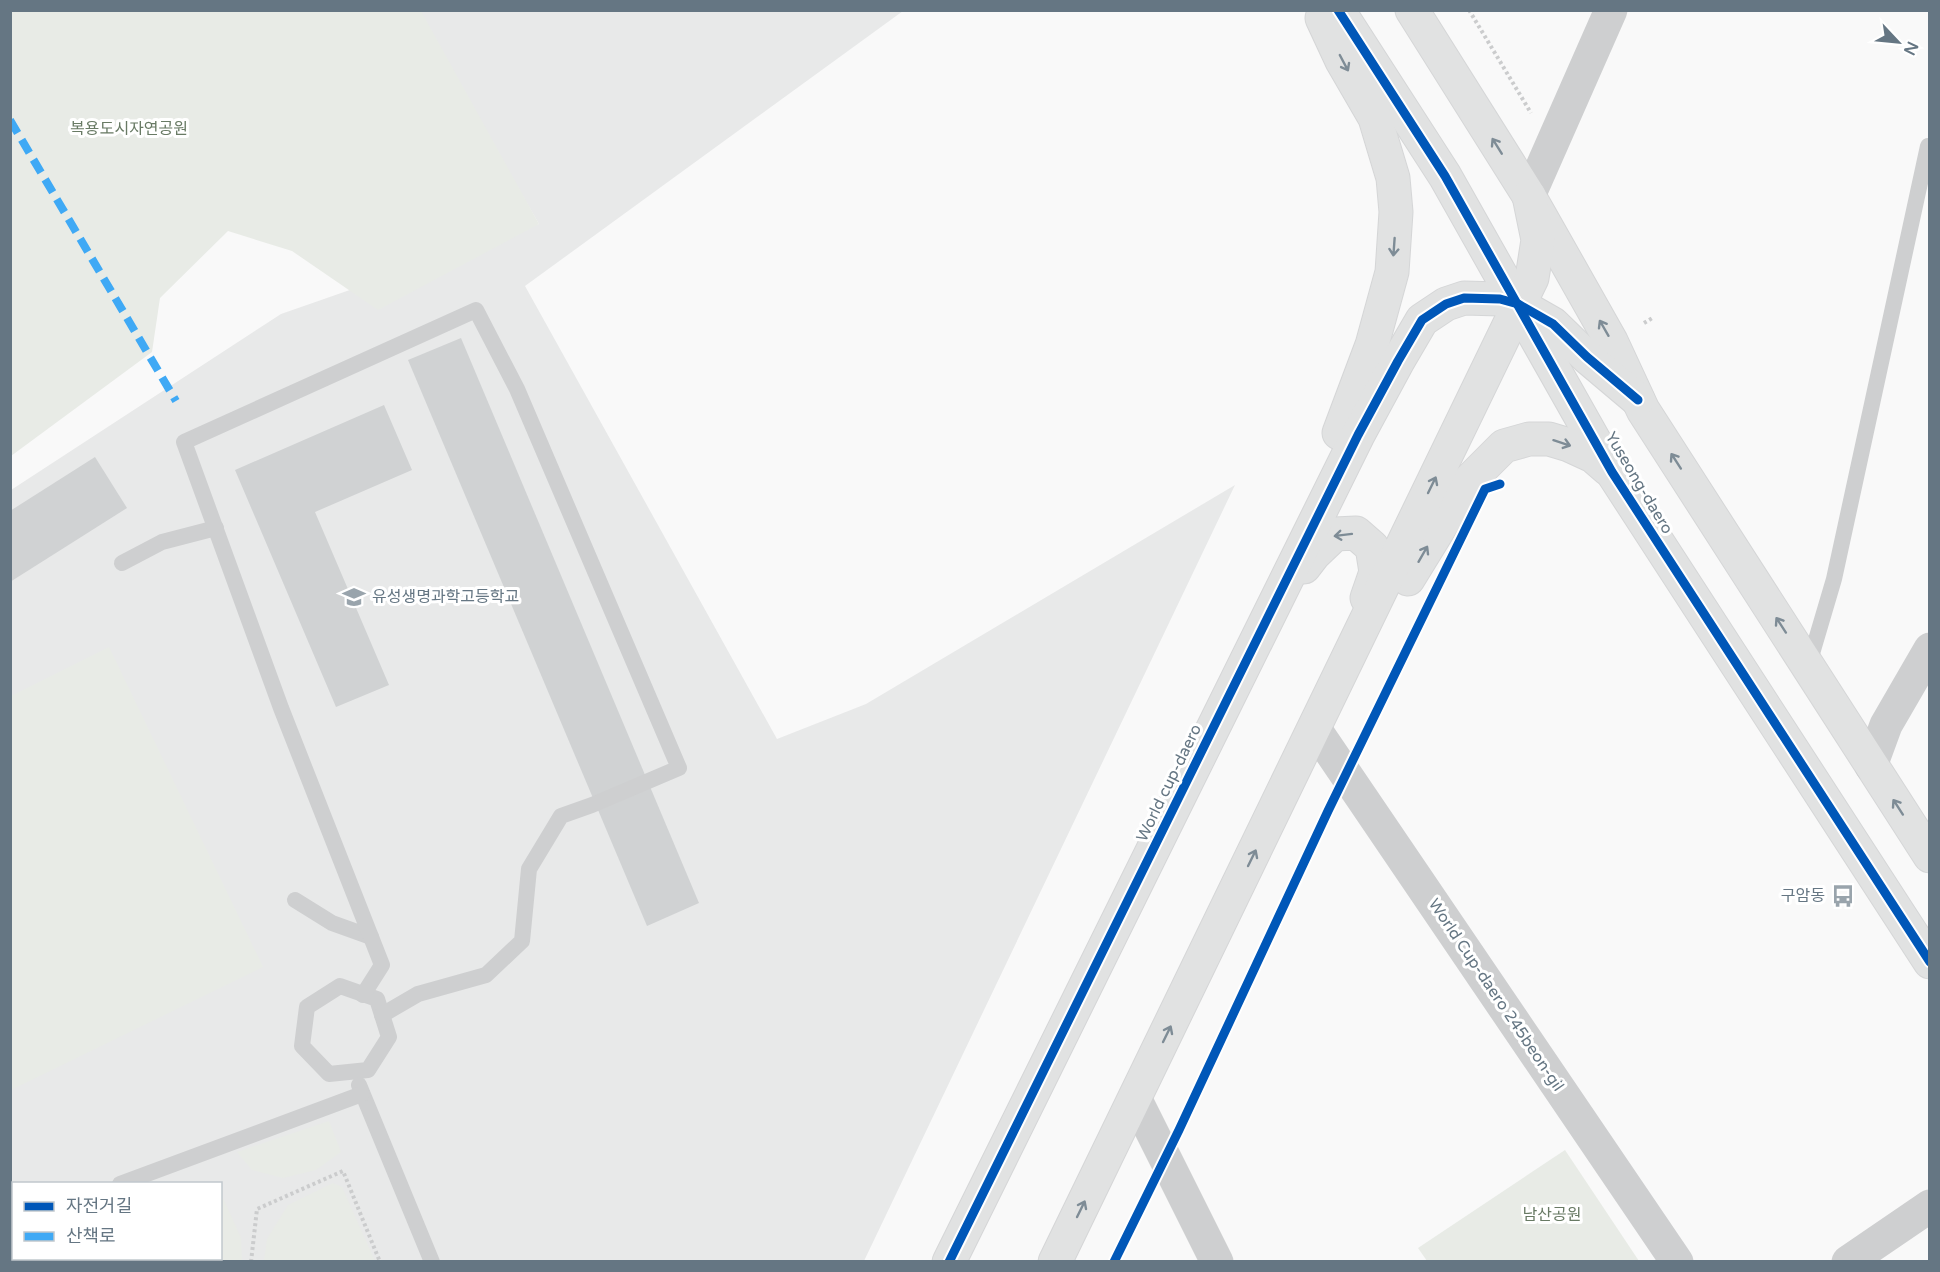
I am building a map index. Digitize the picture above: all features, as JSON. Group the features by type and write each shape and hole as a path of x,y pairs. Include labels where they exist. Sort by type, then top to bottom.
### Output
{"street":[{"path":"1274,605 1372,345 1392,272 1396,212 1393,178 1375,118 1342,61 1319,10"},
{"name":"Yuseong-daero","path":"1338,10 1445,176 1612,472 1929,962"},
{"path":"1412,10 1529,196 1611,341 1638,400 1929,856"},
{"path":"1055,1262 1532,278 1538,240 1529,196 1611,10"},
{"name":"World cup-daero","path":"949,1262 1358,435 1422,320 1446,304 1464,298 1500,299 1518,304"},
{"path":"1518,304 1553,324 1587,357 1638,400"},
{"path":"1342,670 1396,601 1467,483 1504,446 1529,439 1549,439 1593,456 1612,472"},
{"path":"1274,605 1314,554 1335,534 1356,533 1372,547 1376,572 1342,670"},
{"path":"1871,766 1886,725 1929,649"},
{"name":"World Cup-daero 245beon-gil","path":"1315,729 1677,1262"},
{"path":"1135,1098 1217,1262"},
{"path":"1848,1262 1929,1206"}],"lane":[{"path":"1808,668 1834,579 1928,146"},
{"path":"363,994 381,965 281,708 184,442 476,309 517,389 679,768 561,816 529,869 522,941 486,975 418,994 382,1015"},
{"path":"122,564 162,542 216,528"},
{"path":"295,900 332,923 371,938"},
{"path":"340,986 377,999 382,1015 389,1037 368,1070 329,1074 302,1046 307,1007 340,986"},
{"path":"354,1072 432,1262"},
{"path":"125,1182 362,1094"}],"path":[{"path":"1469,10 1532,115"},
{"path":"1644,323 1654,317"},
{"path":"251,1262 257,1209 343,1171 380,1262"}],"shaded area":[{"name":"유성생명과학고등학교","path":"416,11 903,11 525,286 777,739 866,704 1235,485 864,1261 11,1262 11,490 281,314 539,224"}],"green space":[{"name":"복용도시자연공원","path":"10,11 421,11 539,224 378,310 292,251 228,231 160,298 152,352 11,456"},
{"path":"109,647 263,967 11,1090 11,696"},
{"path":"329,1121 341,1152 316,1170 283,1178 252,1170 237,1152"},
{"name":"남산공원","path":"1565,1150 1639,1261 1427,1261 1418,1248"},
{"path":"333,1183 342,1187 375,1261 264,1261 267,1239 288,1205"},
{"path":"222,1198 224,1200 241,1238 242,1261 149,1261 222,1260"}],"building":[{"path":"461,338 699,903 647,926 408,360"},
{"path":"384,405 412,470 315,512 389,685 336,707 235,470"},
{"path":"95,457 127,508 10,582 10,511"}],"marked path":[{"path":"10,120 176,401"}],"cycle path":[{"path":"1338,10 1445,176 1612,472 1930,962"},
{"path":"949,1262 1358,435 1422,320 1446,304 1464,298 1500,299 1518,304 1553,324 1587,357 1638,400"},
{"path":"1114,1262 1179,1130 1328,811 1485,489 1500,484"}],"place":[{"name":"유성생명과학고등학교","path":"354,597"},
{"name":"구암동","path":"1843,896"}]}
